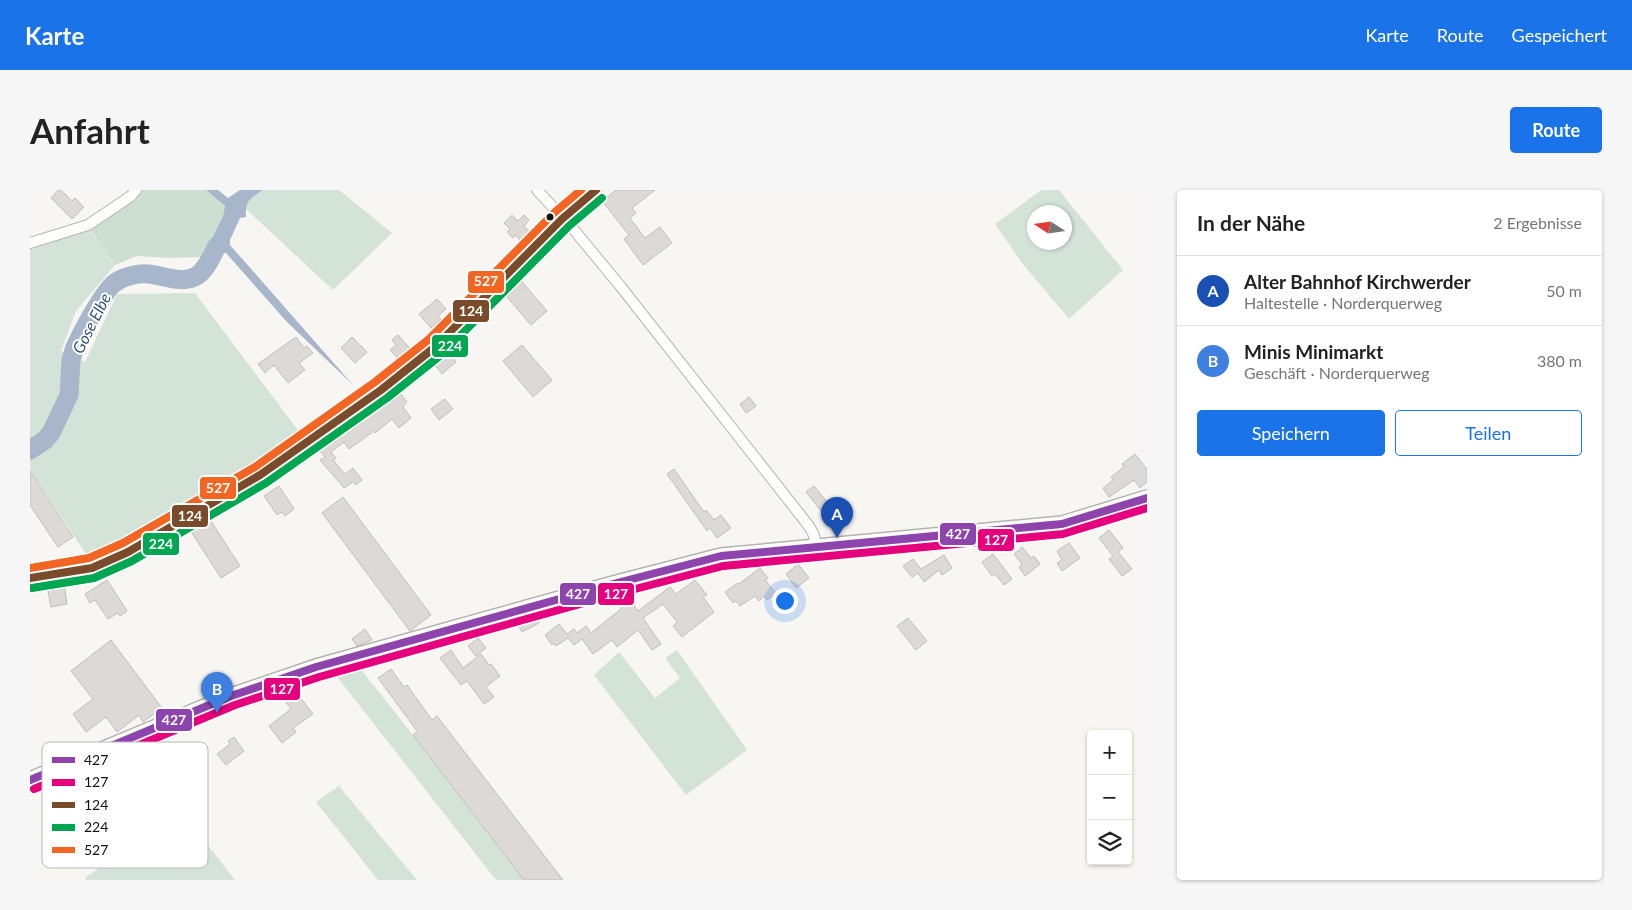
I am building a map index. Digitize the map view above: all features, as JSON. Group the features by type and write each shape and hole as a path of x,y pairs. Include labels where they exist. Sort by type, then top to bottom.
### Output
{"street":[{"path":"30,243 88,225 131,196 136,190"},
{"path":"537,190 627,294 805,521 814,533 815,546"},
{"path":"30,578 92,568 128,552 260,475 381,390 435,347 562,218 596,190"},
{"path":"121,742 231,696 316,667 721,556 1062,524 1147,498"},
{"path":"30,780 42,775"}],"green space":[{"path":"141,190 206,190 225,206 223,216 203,257 169,258 137,256 115,265 90,228 131,201"},
{"path":"263,190 339,190 392,233 333,290 245,208 248,200"},
{"path":"1041,190 1059,190 1071,205 1027,205 1027,250 1072,250 1072,206 1123,270 1069,319 1022,263 995,224"},
{"path":"90,228 115,265 76,311 61,351 85,362 117,294 195,293 304,438 257,470 92,563 30,470 30,245"},
{"path":"677,650 747,750 686,795 594,675 619,652 655,698 680,678 665,658"},
{"path":"355,662 524,880 496,880 331,669"},
{"path":"339,786 417,880 378,880 316,802"},
{"path":"208,845 235,880 86,880 85,878 99,868 208,868"}],"water":[{"path":"206,190 218,190 228,198 240,190 263,190 248,203 246,217 240,218 230,240 230,245 353,385 287,322 226,253 222,253 204,269 203,257 223,216 225,206"}],"building":[{"path":"58,190 61,190 72,201 75,198 84,207 72,219 51,198"},
{"path":"616,190 655,190 632,208 636,213 630,218 645,238 660,227 672,243 643,265 624,239 629,235 602,201"},
{"path":"512,215 518,221 524,215 529,220 524,226 531,233 522,242 515,235 513,238 507,232 510,229 504,223"},
{"path":"517,276 547,311 531,325 501,290"},
{"path":"437,299 446,309 438,316 441,319 431,328 419,314"},
{"path":"398,335 415,354 403,364 390,350 396,345 392,340"},
{"path":"296,337 304,348 307,346 313,353 299,363 305,370 288,383 274,365 265,373 258,364"},
{"path":"352,337 367,352 355,363 341,348"},
{"path":"522,345 552,380 533,397 503,361"},
{"path":"444,348 456,362 442,374 430,359"},
{"path":"395,387 407,402 403,407 411,418 399,428 392,419 375,433 374,431 349,449 344,442 331,452 336,458 333,460 345,474 353,468 362,480 356,485 353,482 344,488 320,460 325,457 315,445 326,437 330,441 355,422 357,424 386,401 383,398"},
{"path":"749,397 756,406 746,413 740,404"},
{"path":"445,399 453,409 439,420 431,409"},
{"path":"1135,454 1147,469 1147,482 1140,488 1134,480 1109,497 1103,488 1113,480 1111,477 1124,467 1122,464"},
{"path":"674,469 704,512 706,510 714,520 721,515 731,528 717,538 710,528 707,531 667,474"},
{"path":"30,471 73,537 58,547 30,505"},
{"path":"279,486 294,509 285,516 282,512 277,515 264,496"},
{"path":"814,486 832,508 834,506 845,519 834,527 806,492"},
{"path":"343,497 431,615 410,631 322,513"},
{"path":"209,518 240,566 221,578 190,530"},
{"path":"1109,530 1123,548 1118,552 1132,569 1122,576 1109,559 1113,556 1099,538"},
{"path":"1069,543 1080,558 1062,571 1057,563 1062,560 1057,551"},
{"path":"1022,547 1031,558 1034,556 1040,564 1025,576 1019,567 1022,564 1014,554"},
{"path":"993,554 1012,579 1004,585 995,574 992,576 982,562"},
{"path":"944,555 952,568 942,575 939,570 924,582 918,573 912,577 903,566 913,559 921,569"},
{"path":"798,564 809,578 796,588 786,574"},
{"path":"760,568 768,578 765,580 776,593 767,600 764,596 759,601 755,596 740,606 736,601 733,603 725,592"},
{"path":"107,580 127,611 120,616 118,613 108,619 95,600 90,603 85,594"},
{"path":"695,580 707,595 703,597 714,612 682,637 673,626 677,622 663,604 643,618 661,644 652,650 638,630 617,647 612,640 593,654 582,639 574,645 568,638 556,646 554,643 552,645 545,635 559,624 567,634 574,629 577,633 586,626 591,633 622,608 620,606 629,599 638,611 670,587 676,594"},
{"path":"64,583 67,604 51,607 47,586"},
{"path":"536,616 539,623 522,632 518,625"},
{"path":"908,618 927,641 916,650 897,626"},
{"path":"365,629 372,640 357,646 352,639"},
{"path":"478,638 486,648 476,656 468,646"},
{"path":"111,640 162,708 143,722 139,715 117,732 106,717 86,732 73,714 93,699 71,671"},
{"path":"451,650 463,668 481,654 489,665 491,664 500,676 486,687 494,697 484,704 467,681 461,685 440,658"},
{"path":"391,669 404,687 407,685 432,720 437,716 563,880 524,880 413,735 417,731 378,678"},
{"path":"292,687 313,714 293,728 296,732 282,743 269,726 291,709 281,695"},
{"path":"234,737 244,751 226,765 217,754 230,744 228,741"}],"waterway":[{"name":"Gose Elbe","path":"30,450 45,440 51,433 69,395 71,360 74,350 93,313 111,286 123,278 140,274 180,280 192,278 204,269 217,246"}],"transit line":[{"name":"527","path":"30,568 89,558 123,543 255,467 375,382 428,340 555,212 581,190"},
{"name":"124","path":"30,578 92,568 128,552 260,475 381,390 435,347 562,219 596,190"},
{"name":"224","path":"32,588 94,578 132,561 266,483 387,398 441,355 569,226 602,198"},
{"name":"427","path":"121,742 231,696 316,667 613,584 721,556 1062,524 1147,498"},
{"name":"127","path":"146,742 235,705 319,677 723,566 1063,534 1147,508"},
{"name":"427","path":"30,780 42,775"},
{"name":"127","path":"34,789 42,786"}],"place":[{"name":"Alter Bahnhof Kirchwerder","path":"837,538"},
{"name":"Minis Minimarkt","path":"217,713"}]}
